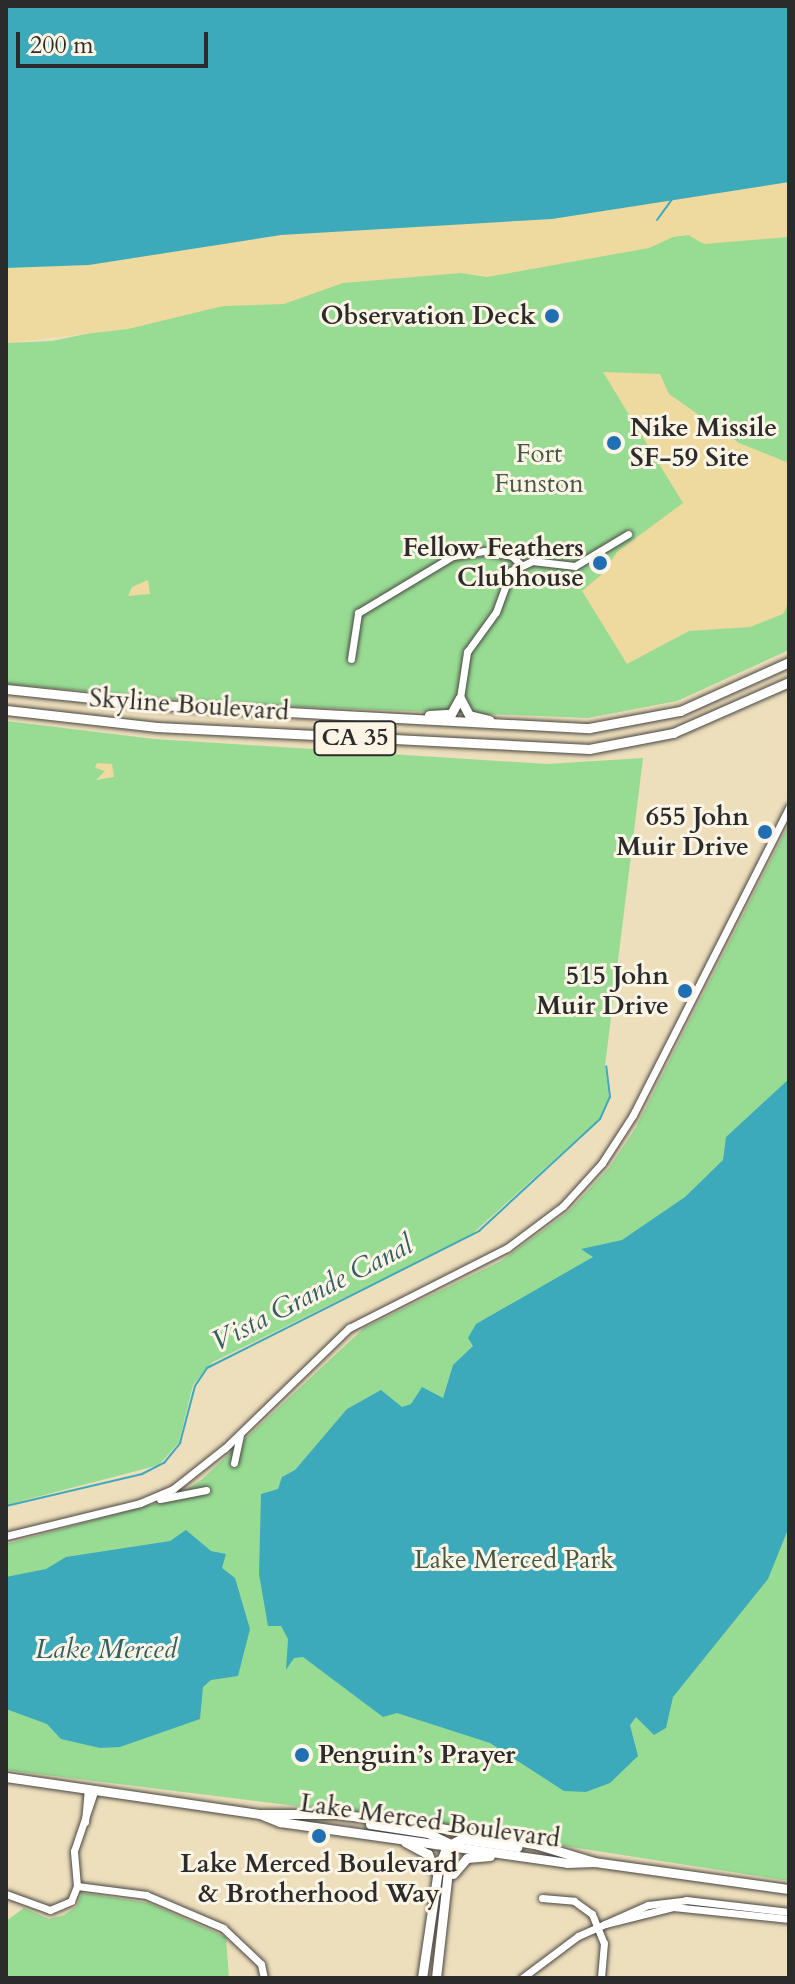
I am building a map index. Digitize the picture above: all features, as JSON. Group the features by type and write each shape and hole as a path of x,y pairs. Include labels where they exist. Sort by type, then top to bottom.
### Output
{"main road":[{"name":"Skyline Boulevard","path":"6,689 116,702 574,728 641,721 693,706 789,662"},
{"name":"Skyline Boulevard","path":"6,710 157,727 589,749 673,733 789,682"},
{"path":"387,719 451,714 460,698"},
{"path":"460,698 469,715 504,725"},
{"name":"Lake Merced Boulevard","path":"6,1777 260,1814 280,1822 789,1889"},
{"path":"279,1811 423,1832 449,1844 461,1839 556,1850"},
{"name":"Lake Merced Boulevard","path":"260,1814 279,1811 417,1824 556,1850 594,1862"},
{"path":"386,1836 428,1854 435,1888"},
{"path":"422,1978 435,1888 449,1844"},
{"path":"436,1978 449,1889 449,1844"},
{"path":"449,1889 457,1866 471,1857 530,1857"}],"street":[{"path":"351,659 358,613 453,556 490,551 512,556 520,564 575,566 628,534"},
{"path":"460,698 467,652 496,612 508,575 520,564"},
{"path":"150,1500 196,1474 349,1328 507,1248 587,1181 645,1092 789,807"},
{"path":"234,1463 240,1433"},
{"path":"6,1536 150,1500 206,1490"},
{"path":"6,1894 55,1910 71,1901 77,1886 74,1851 85,1824 92,1789"},
{"path":"77,1886 146,1895 223,1928 261,1964 264,1978"},
{"path":"542,1898 584,1906 599,1925 604,1943 601,1978"},
{"path":"522,1978 531,1967 617,1914 672,1901 789,1912"},
{"path":"599,1925 673,1907 789,1919"}],"green space":[{"name":"Fort Funston","path":"789,182 789,650 677,701 588,718 230,704 6,684 6,343 52,341 223,306 294,300 302,235"},
{"path":"6,721 154,739 547,764 643,758 605,1066 609,1097 599,1119 470,1236 213,1362 193,1385 179,1442 159,1465 6,1505"},
{"name":"Lake Merced Park","path":"789,824 789,1881 352,1813 6,1770 6,1544 172,1499 201,1480 364,1328 501,1261 568,1212 609,1168 635,1129"},
{"path":"82,1893 149,1903 226,1937 229,1978 6,1978 6,1921 24,1908 49,1919 64,1915 76,1907"}],"sand":[{"path":"789,182 789,237 704,244 688,235 673,237 649,248 487,277 461,273 343,283 284,304 223,306 128,329 6,343 6,268 89,265 281,235 673,198"},
{"path":"603,372 660,374 669,394 739,443 789,463 789,602 783,614 750,627 689,631 627,664 582,591 602,574 617,552 683,503"},
{"path":"148,580 150,594 128,596 132,587"},
{"path":"97,763 112,764 114,777 96,780 105,771 95,768"}],"water":[{"path":"6,6 789,6 789,182 552,219 281,235 89,265 6,268"},
{"path":"789,1079 789,1527 768,1579 673,1697 666,1728 654,1735 636,1717 630,1725 638,1756 610,1783 586,1792 564,1791 490,1743 397,1713 383,1717 303,1657 294,1658 286,1670 288,1639 281,1626 268,1626 259,1574 261,1494 278,1489 282,1477 295,1470 347,1409 381,1390 402,1407 411,1404 422,1387 443,1398 453,1365 473,1346 468,1338 476,1324 593,1257 581,1249 622,1240 685,1197 723,1160 726,1137"},
{"name":"Lake Merced","path":"186,1530 211,1551 226,1554 222,1568 235,1578 250,1629 238,1676 211,1680 203,1687 200,1719 120,1747 100,1748 61,1739 47,1724 6,1709 6,1577 46,1569 66,1557 170,1541"}],"waterway":[{"name":"Vista Grande Canal","path":"657,220 673,198"},
{"name":"Vista Grande Canal","path":"6,1506 142,1474 164,1463 180,1443 195,1386 207,1368 479,1231 600,1119 610,1097 606,1066"}],"place":[{"name":"Observation Deck","path":"552,316"},
{"name":"Nike Missile SF-59 Site","path":"614,443"},
{"name":"Fellow Feathers Clubhouse","path":"600,563"},
{"name":"655 John Muir Drive","path":"765,832"},
{"name":"515 John Muir Drive","path":"685,991"},
{"name":"Penguin’s Prayer","path":"302,1755"},
{"name":"Lake Merced Boulevard & Brotherhood Way","path":"319,1836"}]}
